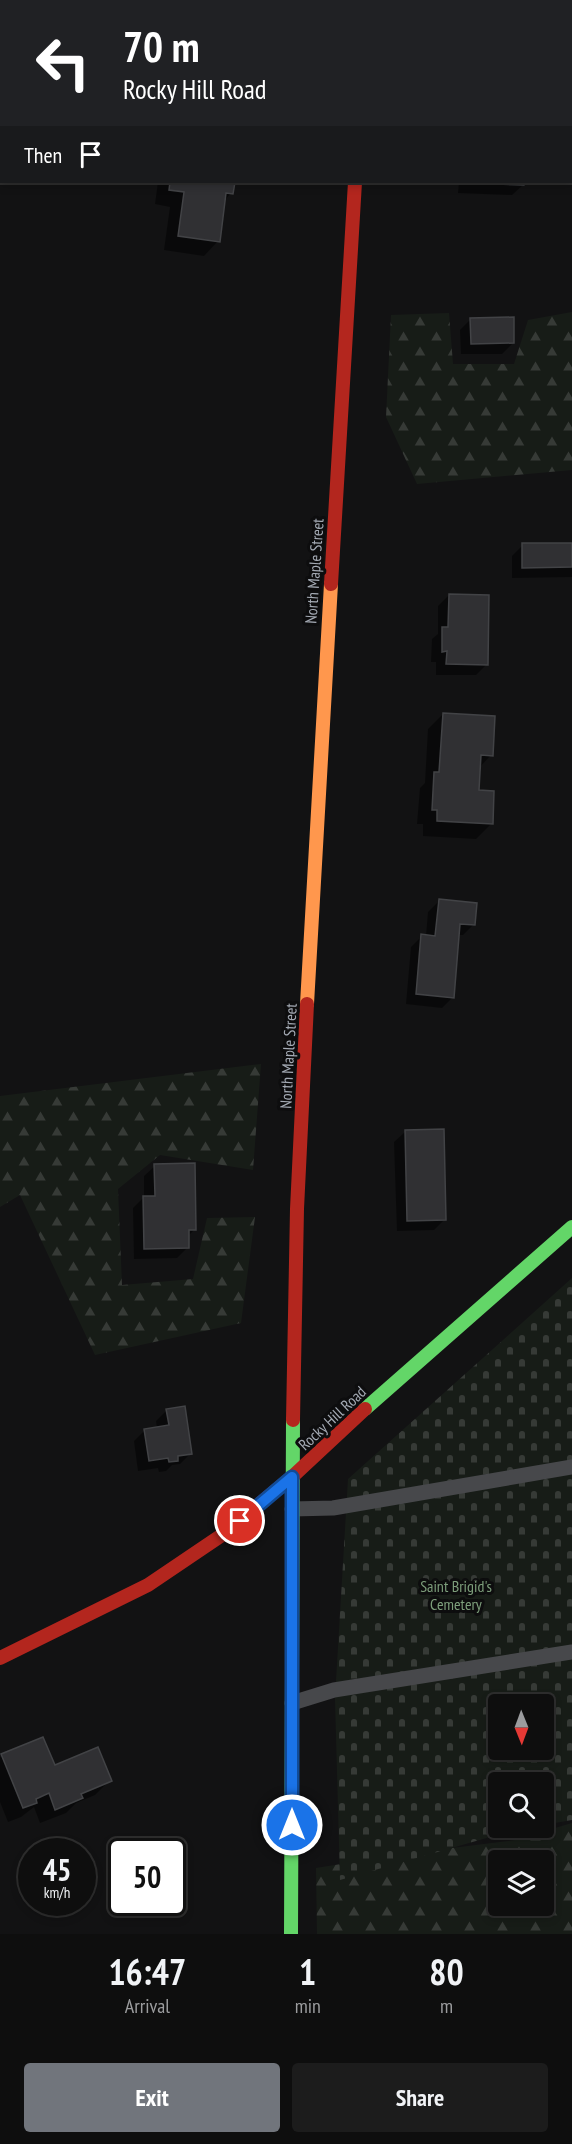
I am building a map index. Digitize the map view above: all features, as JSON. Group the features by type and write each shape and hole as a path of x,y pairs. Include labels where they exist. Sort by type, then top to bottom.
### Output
{"main road":[{"name":"North Maple Street","path":"291,1934 292,1477 297,1209 310,926 355,183"},
{"name":"Rocky Hill Road","path":"0,1658 148,1585 222,1534 292,1477 358,1415 572,1227"}],"lane":[{"path":"292,1509 333,1508 572,1467"},
{"path":"292,1703 334,1690 572,1652"}],"green space":[{"path":"572,312 572,470 417,484 386,417 391,315 449,313 453,364 514,364 528,320"},
{"path":"261,1064 253,1170 160,1155 118,1189 122,1285 193,1279 207,1218 255,1217 241,1323 95,1355 20,1195 0,1207 0,1096"},
{"name":"Saint Brigid's Cemetery","path":"572,1278 572,1820 554,1823 554,1772 488,1772 488,1837 340,1880 335,1698 348,1479"},
{"path":"572,1823 572,1934 317,1934 316,1868 522,1838 554,1838 554,1828"}],"building":[{"path":"170,183 235,183 233,194 226,193 220,242 178,236 184,192 169,190"},
{"path":"468,183 525,183 524,185"},
{"path":"514,317 514,343 471,344 470,318"},
{"path":"522,543 572,543 572,567 522,568"},
{"path":"449,594 489,595 488,665 446,664 447,651 442,652 442,627 448,627"},
{"path":"443,713 495,716 493,756 481,755 479,790 494,791 493,824 437,821 437,810 432,810 434,772 439,772"},
{"path":"439,899 477,903 475,925 460,924 454,998 416,994 421,934 435,936"},
{"path":"444,1129 446,1220 407,1221 405,1130"},
{"path":"195,1163 196,1230 189,1230 189,1248 144,1249 143,1196 155,1196 154,1164"},
{"path":"185,1406 192,1454 178,1456 178,1461 169,1462 168,1458 149,1461 144,1429 169,1425 166,1409"},
{"path":"43,1737 55,1765 98,1747 112,1781 81,1794 83,1798 55,1810 49,1793 36,1799 37,1803 23,1808 1,1754"}],"traffic: fast":[{"path":"365,1409 572,1227"},
{"path":"291,1934 293,1420"}],"traffic: slow":[{"path":"307,1004 331,584"}],"traffic: jam":[{"path":"331,584 355,183"},
{"path":"293,1420 297,1209 307,1004"},
{"path":"0,1658 148,1585 222,1535 292,1477 365,1409"}],"route":[{"path":"240,1521 292,1477 292,1825"}]}
